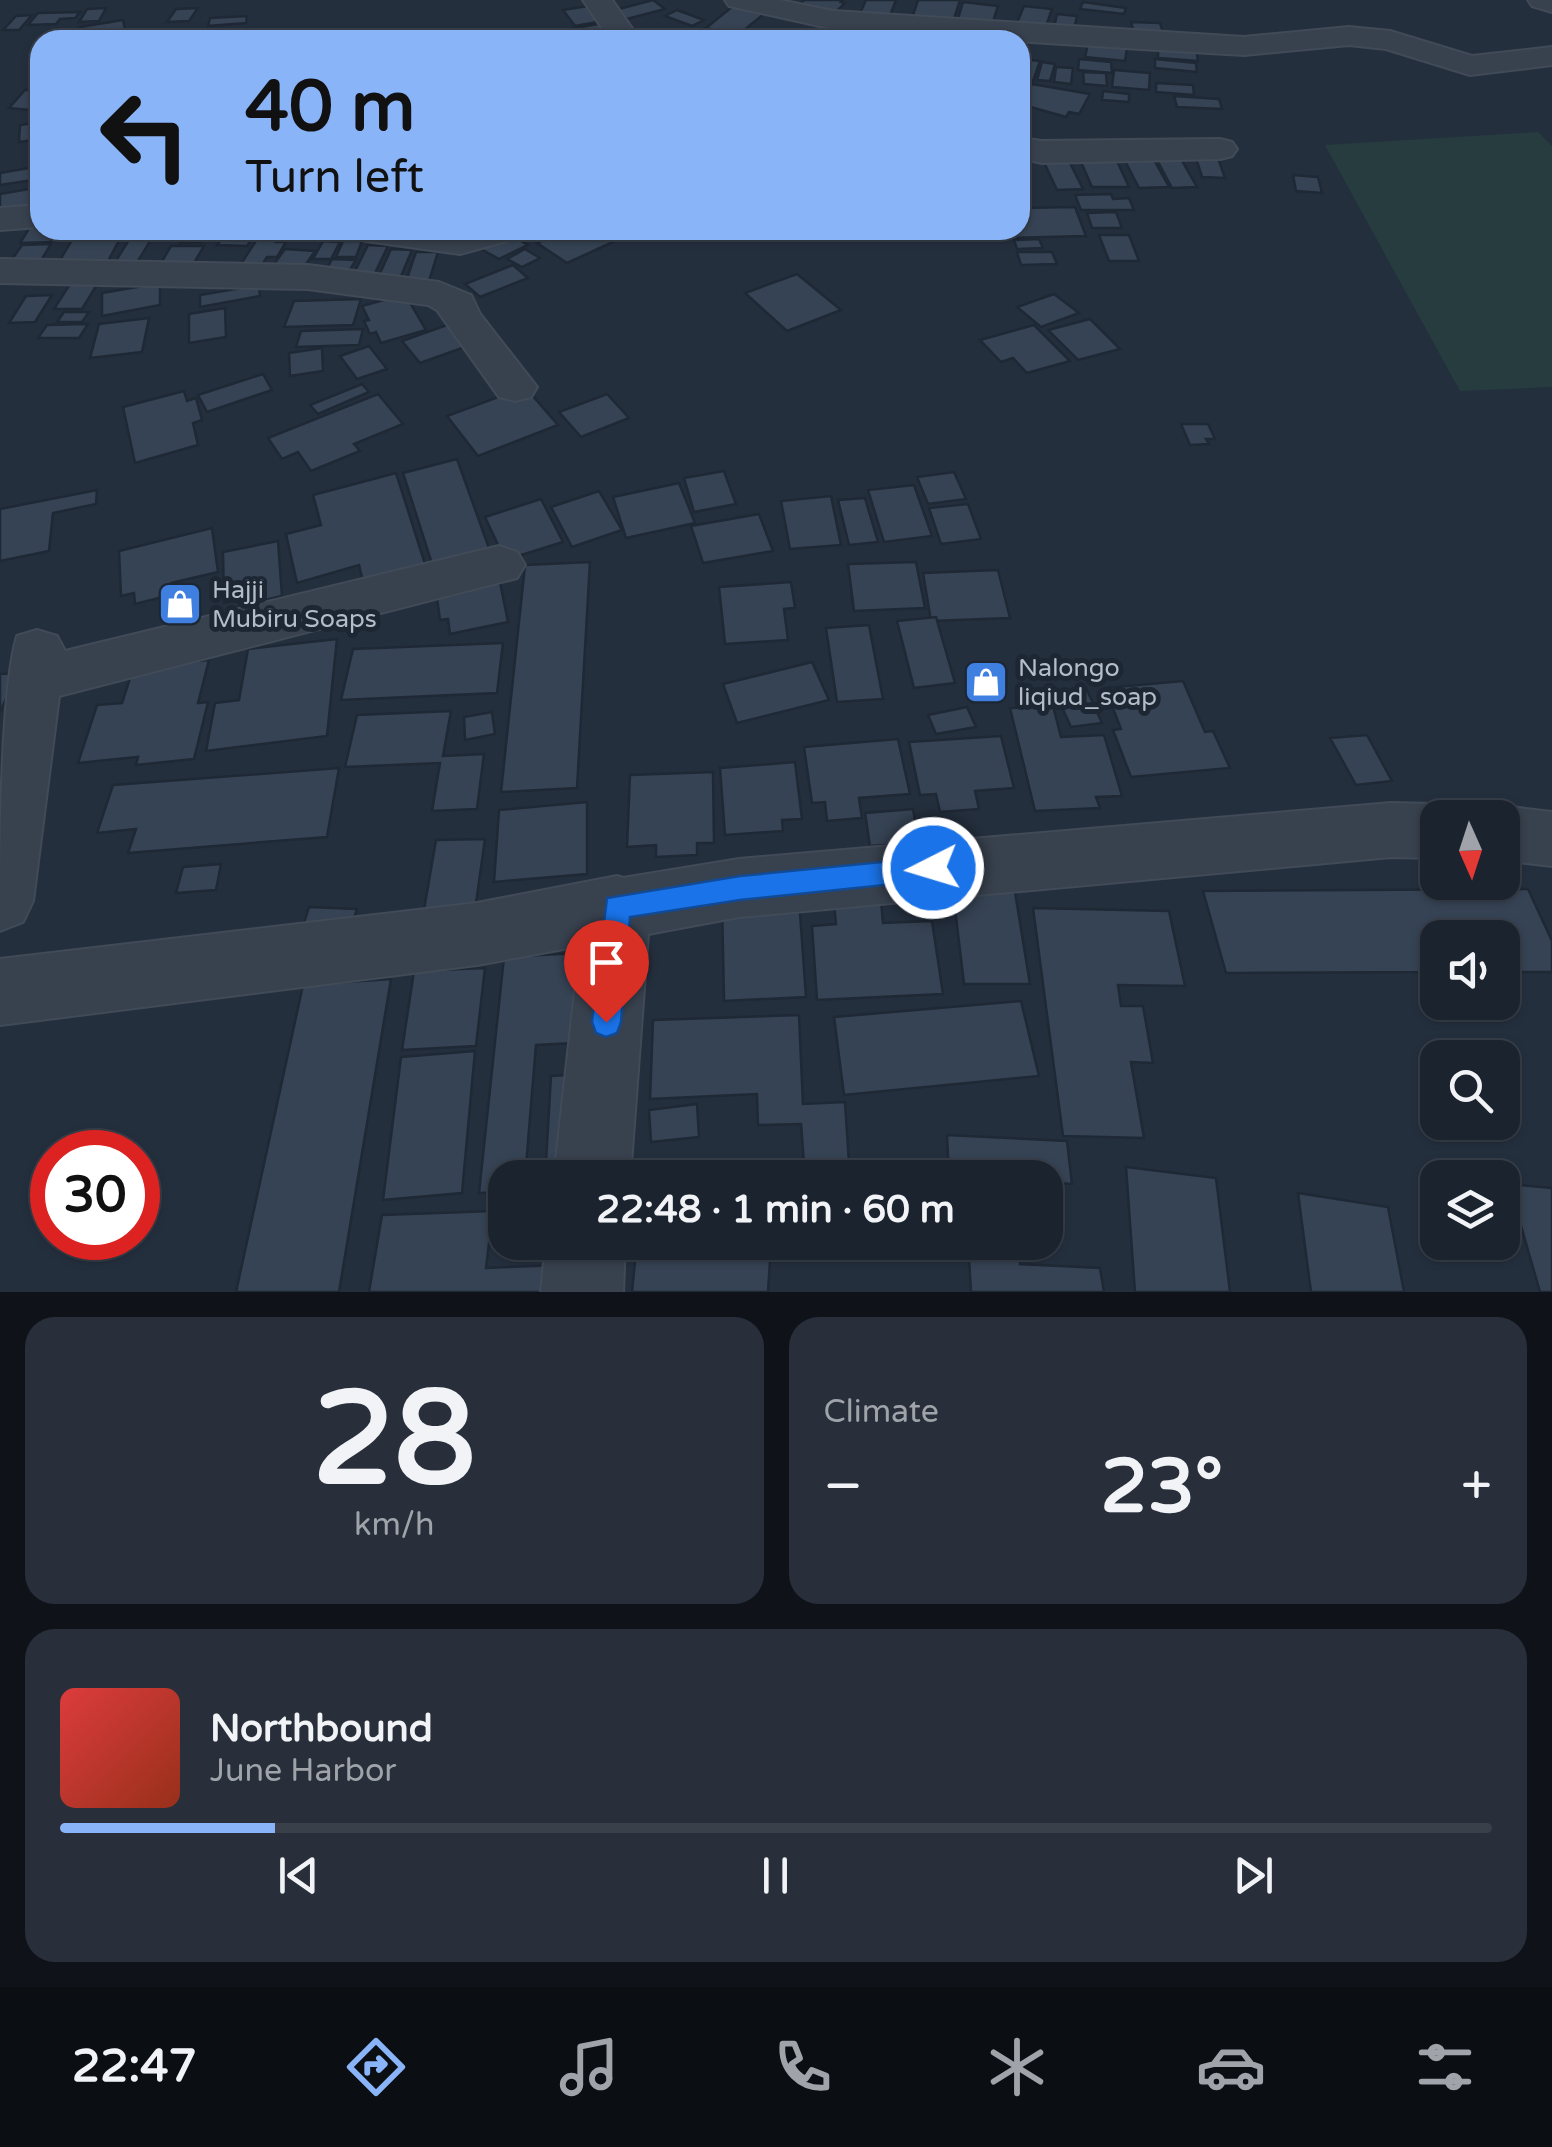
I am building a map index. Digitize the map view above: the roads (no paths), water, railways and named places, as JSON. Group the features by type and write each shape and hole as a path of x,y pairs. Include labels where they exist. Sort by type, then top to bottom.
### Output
{"street":[{"path":"596,0 618,30"},
{"path":"740,0 827,30"},
{"path":"1542,0 1552,3"},
{"path":"1030,38 1244,46 1349,36 1390,40 1470,66 1552,56"},
{"path":"1030,150 1220,148"},
{"path":"0,218 30,216"},
{"path":"0,271 308,277 439,294 456,304 460,316 514,387"},
{"path":"0,901 35,666 498,565"},
{"path":"2,1000 477,934 617,906 897,871 1420,831"},
{"path":"1520,835 1552,839"},
{"path":"594,1160 617,906"},
{"path":"582,1292 585,1260"}],"place":[{"name":"Hajji Mubiru Soaps","path":"180,604"},
{"name":"Nalongo liqiud_soap","path":"986,682"}]}
